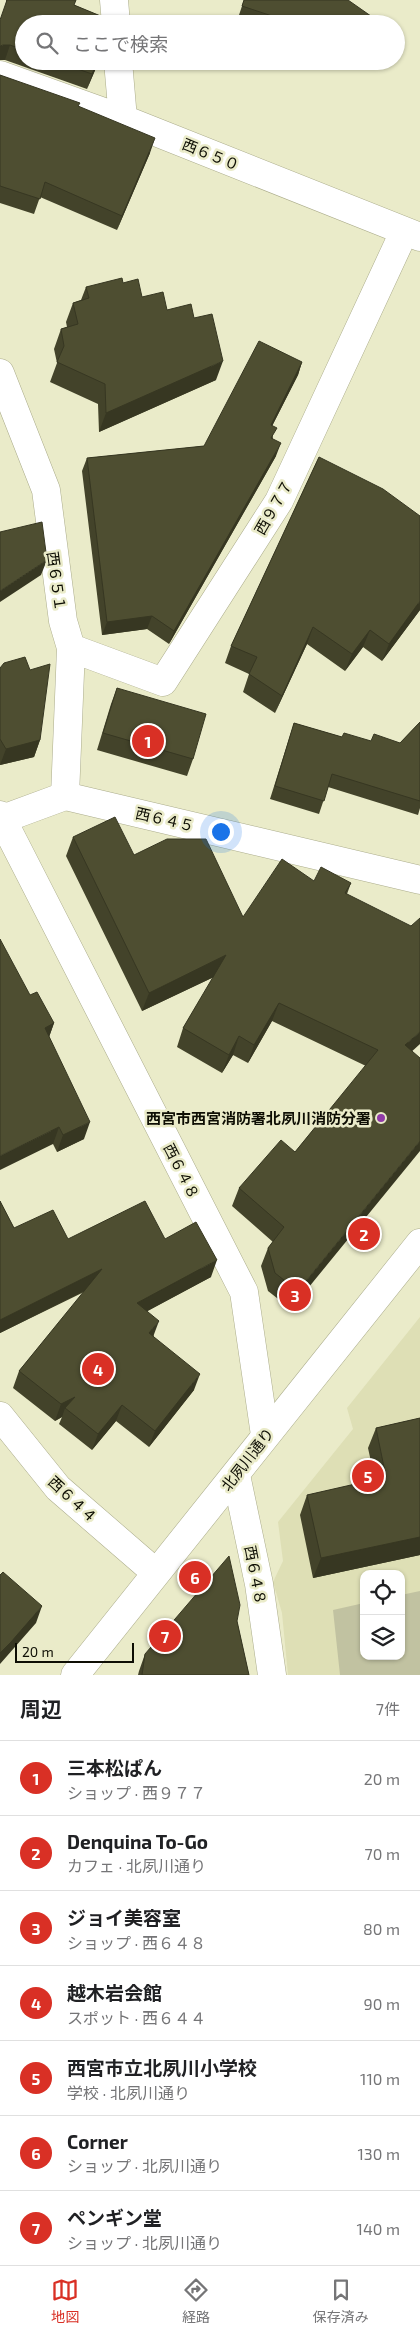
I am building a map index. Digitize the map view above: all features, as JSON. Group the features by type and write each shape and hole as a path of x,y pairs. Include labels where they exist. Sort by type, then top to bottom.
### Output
{"street":[{"path":"114,0 115,15"},
{"path":"119,70 123,120"},
{"name":"西６５０","path":"0,76 123,120 412,234"},
{"name":"西９７７","path":"71,648 163,682 279,501 412,234"},
{"name":"西６５１","path":"0,373 46,490 63,621 71,648 65,796"},
{"path":"1,818 65,796"},
{"name":"西６４５","path":"65,796 420,880"},
{"name":"西６４８","path":"1,818 244,1292 265,1435"},
{"name":"北夙川通り","path":"75,1675 155,1572 236,1475 265,1435 420,1243"},
{"name":"西６４４","path":"0,1416 58,1488 155,1572"},
{"name":"西６４８","path":"236,1475 259,1584 272,1675"}],"shaded area":[{"path":"420,1317 420,1675 288,1675 282,1613 273,1582 283,1561 278,1522 353,1429 347,1408"},
{"path":"420,1591 420,1675 340,1675 333,1610 360,1604 360,1660 405,1660 405,1594"}],"building":[{"path":"7,0 76,0 74,5 98,15 15,15 15,47 10,45 0,46 0,20"},
{"path":"244,0 348,0 369,15 269,15 242,6"},
{"path":"81,70 94,70 92,74"},
{"path":"0,75 80,103 78,106 155,138 122,216 45,182 40,199 0,186"},
{"path":"122,278 123,283 138,279 142,297 163,292 167,310 191,304 194,318 212,314 223,361 106,413 105,384 57,362 64,346 61,329 78,324 73,303 89,298 86,287"},
{"path":"259,341 302,362 271,425 277,428 271,438 281,443 174,631 152,616 107,622 87,458 204,446"},
{"path":"319,457 383,489 420,516 420,601 389,644 370,630 352,654 313,627 282,696 249,674 257,657 231,646"},
{"path":"42,522 47,560 0,591 0,532"},
{"path":"25,657 30,670 50,664 40,740 6,749 0,739 0,668 4,663"},
{"path":"117,688 206,714 193,759 103,733"},
{"path":"420,722 420,801 332,774 324,801 275,786 294,723 342,737 344,733 371,741 374,734 400,743"},
{"path":"115,817 134,855 167,839 206,839 243,917 282,859 314,881 321,867 351,883 345,893 411,926 420,918 420,1032 405,1045 420,1058 420,1141 298,1291 275,1273 268,1248 284,1227 239,1188 281,1140 295,1152 378,1050 279,1003 254,1045 239,1036 229,1055 183,1028 226,955 149,993 73,837"},
{"path":"0,939 30,995 37,992 54,1023 45,1028 90,1122 63,1135 59,1127 0,1156"},
{"path":"0,1201 14,1228 53,1210 68,1239 145,1201 165,1239 196,1222 217,1260 137,1303 159,1321 149,1333 200,1374 155,1431 122,1405 98,1434 65,1408 75,1397 61,1404 19,1371 102,1269 0,1320"},
{"path":"420,1418 420,1537 321,1558 307,1495 386,1477 376,1428"},
{"path":"229,1556 240,1605 237,1621 249,1675 142,1675 145,1654"},
{"path":"3,1572 42,1606 0,1653 0,1575"}],"place":[{"name":"三本松ぱん","path":"148,741"},
{"name":"西宮市西宮消防署北夙川消防分署","path":"381,1118"},
{"name":"Denquina To-Go","path":"364,1234"},
{"name":"ジョイ美容室","path":"295,1295"},
{"name":"越木岩会館","path":"98,1369"},
{"name":"西宮市立北夙川小学校","path":"368,1476"},
{"name":"Corner","path":"195,1577"},
{"name":"ペンギン堂","path":"165,1636"}]}
